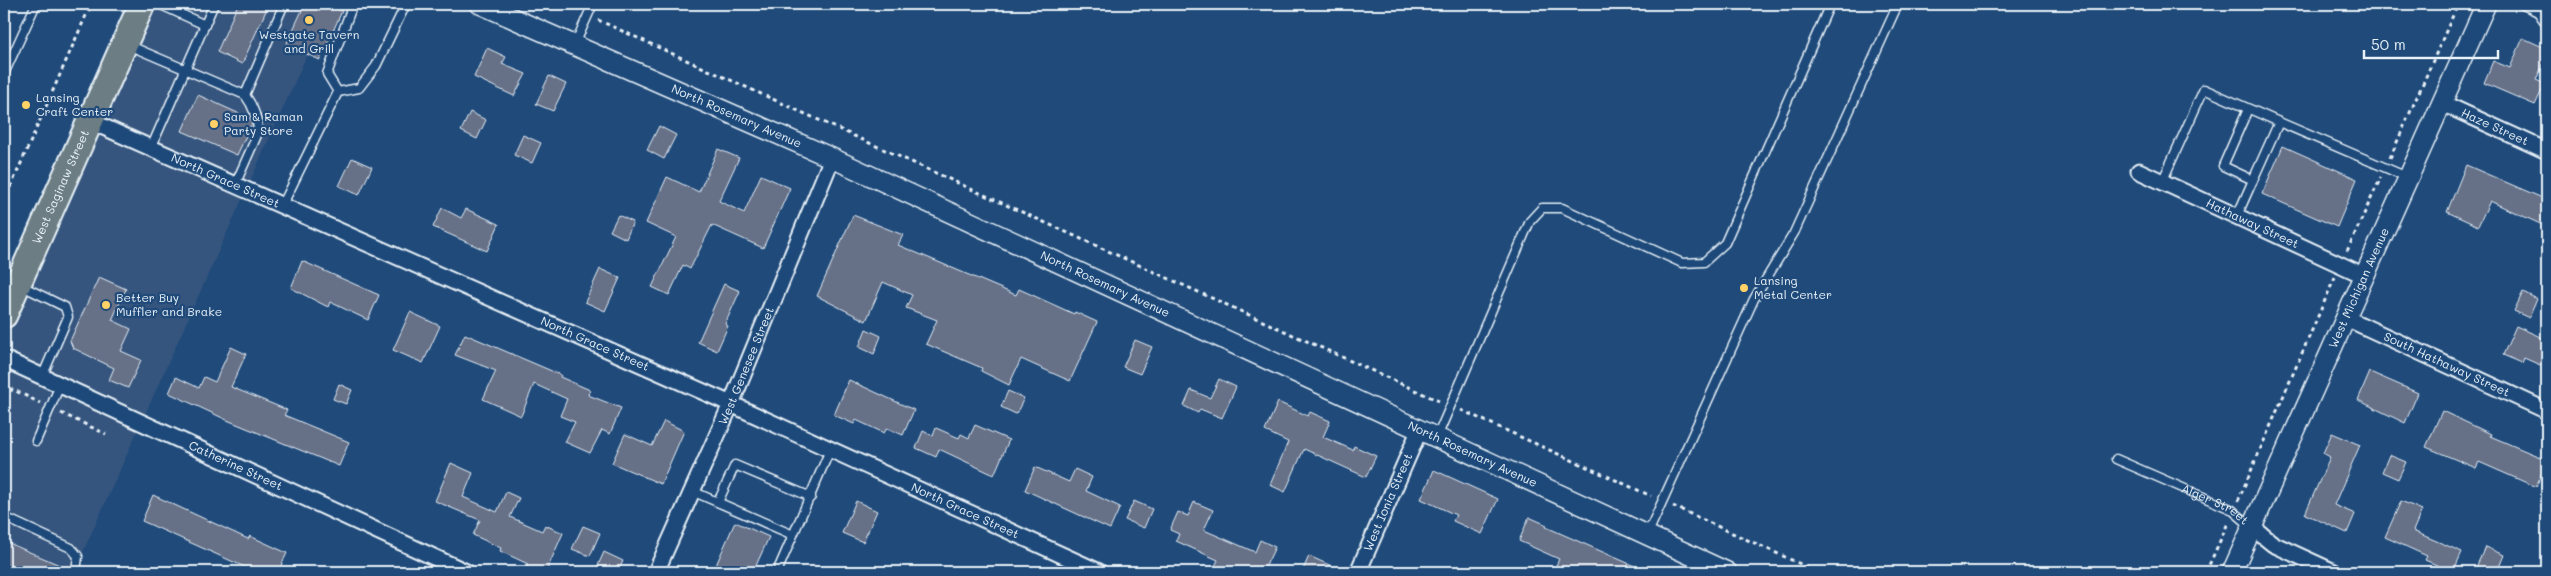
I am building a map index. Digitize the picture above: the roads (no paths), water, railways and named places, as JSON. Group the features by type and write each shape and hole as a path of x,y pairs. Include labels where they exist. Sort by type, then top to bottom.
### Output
{"main road":[{"name":"West Saginaw Street","path":"4,315 142,4"}],"street":[{"name":"North Rosemary Avenue","path":"480,4 832,158 1727,572"},
{"name":"West Michigan Avenue","path":"2232,572 2486,4"},
{"name":"Haze Street","path":"2442,103 2547,151"},
{"name":"North Grace Street","path":"90,121 731,404 1099,572"},
{"name":"West Genesee Street","path":"660,571 692,490 731,404 832,158"},
{"name":"Hathaway Street","path":"2139,171 2365,276"},
{"name":"South Hathaway Street","path":"2346,318 2547,411"},
{"name":"Catherine Street","path":"4,359 466,572"},
{"name":"West Ionia Street","path":"1358,572 1419,430"},
{"name":"Alger Street","path":"2252,527 2273,544 2334,572"}],"lane":[{"path":"4,74 36,4"},
{"path":"159,4 204,24"},
{"path":"151,148 214,4"},
{"path":"245,95 284,4"},
{"path":"338,92 327,74 353,4"},
{"path":"338,92 359,88 376,66 406,4"},
{"path":"574,46 593,4"},
{"path":"1436,438 1530,221 1542,208 1562,208 1682,263 1704,262 1725,243 1830,4"},
{"path":"1647,535 1754,299 1794,232 1898,4"},
{"path":"2520,4 2538,12 2547,25"},
{"path":"2538,12 2542,4"},
{"path":"125,44 245,95 255,112 258,133 235,185"},
{"path":"2162,182 2204,89 2409,178"},
{"path":"282,206 338,92"},
{"path":"2248,108 2223,166 2254,180"},
{"path":"2237,216 2279,122"},
{"path":"18,284 65,307 68,317 42,377"},
{"path":"36,441 60,385"},
{"path":"777,572 830,450"},
{"name":"Alger Street","path":"2116,459 2233,512 2252,527"},
{"path":"718,502 734,465 811,497"},
{"path":"692,490 794,535"},
{"path":"4,517 70,548 78,556 76,572"}],"place":[{"name":"Westgate Tavern and Grill","path":"309,20"},
{"name":"Lansing Craft Center","path":"26,105"},
{"name":"Sam & Raman Party Store","path":"214,124"},
{"name":"Lansing Metal Center","path":"1744,288"},
{"name":"Better Buy Muffler and Brake","path":"106,305"}]}
